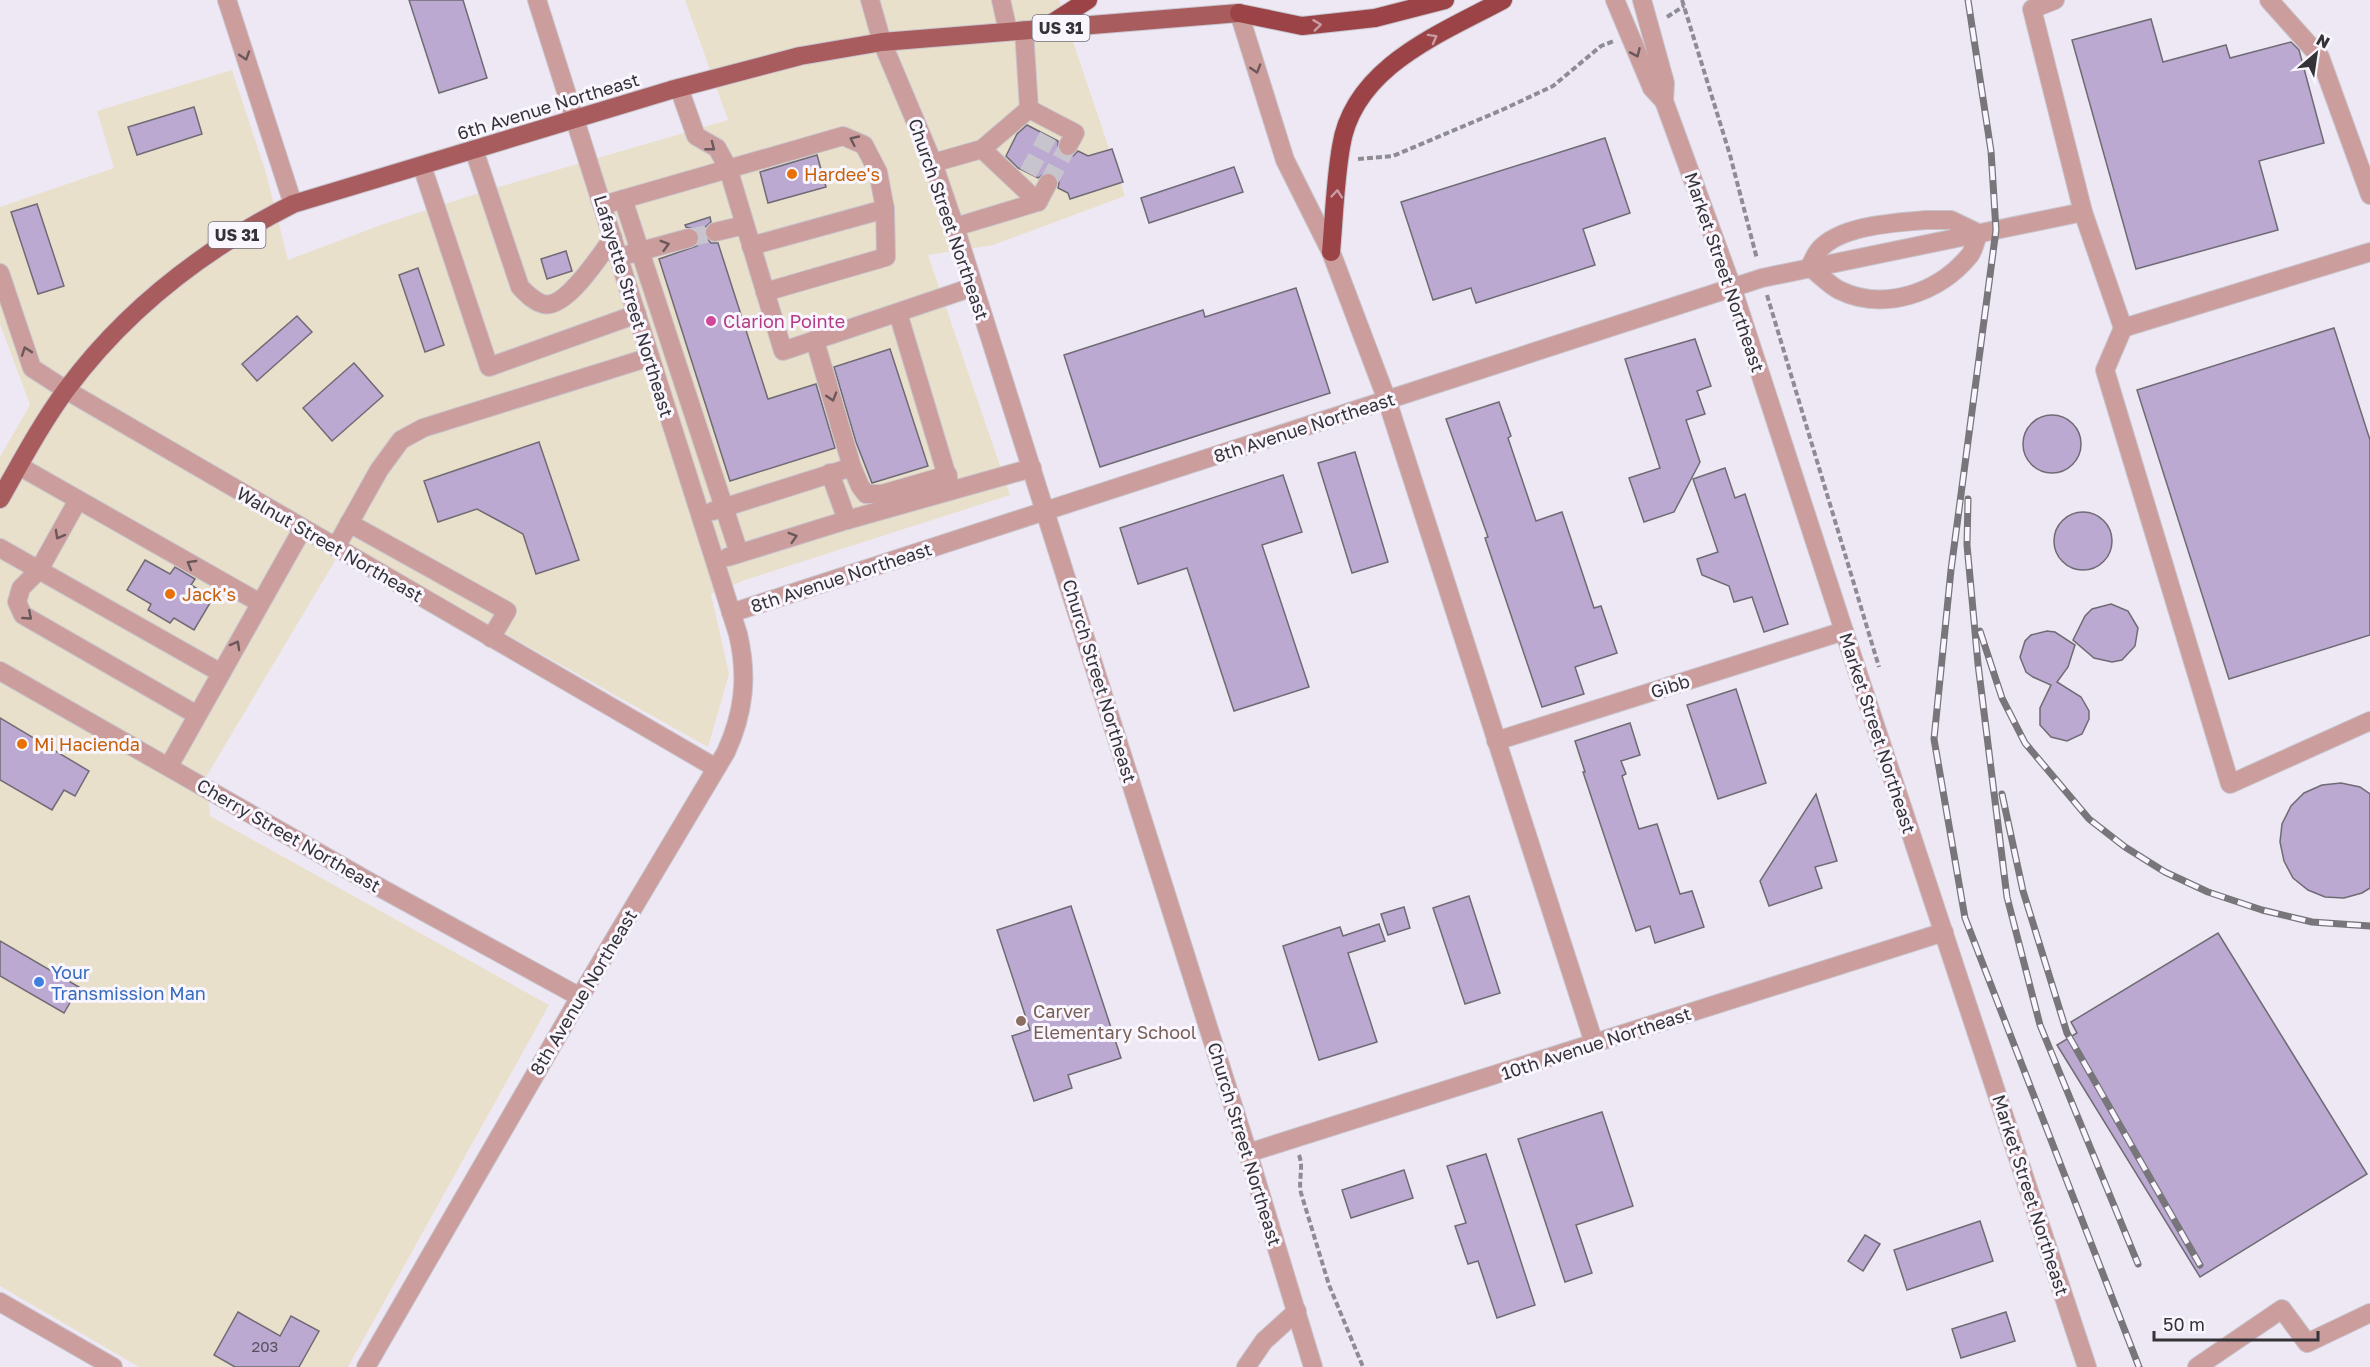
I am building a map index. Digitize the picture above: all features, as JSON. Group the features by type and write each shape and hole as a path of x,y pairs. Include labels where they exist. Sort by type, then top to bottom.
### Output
{"highway":[{"path":"1024,30 1088,0"},
{"name":"6th Avenue Northeast","path":"1242,4 1302,27 1375,18 1445,0"},
{"path":"1331,252 1341,146 1354,106 1377,78 1407,53 1503,0"}],"main road":[{"name":"6th Avenue Northeast","path":"0,499 66,390 111,336 162,287 225,241 293,204 679,88 800,56 882,42 1024,30 1242,4"}],"street":[{"path":"227,0 293,204"},
{"name":"Lafayette Street Northeast","path":"537,0 730,613"},
{"name":"Church Street Northeast","path":"870,0 882,42 933,163 956,227 973,287 1046,510 1298,1311 1312,1367"},
{"path":"1001,0 1024,30 1029,109 1052,129 1075,133 1068,146"},
{"name":"Market Street Northeast","path":"1615,0 1652,88 1664,101 1732,287 2087,1367"},
{"name":"Market Street Northeast","path":"1642,0 1665,83 1664,101"},
{"path":"2055,0 2032,9 2083,212 2123,328 2104,370 2230,784 2370,721"},
{"path":"2269,0 2320,57 2370,195"},
{"path":"1242,4 1285,160 1331,252 1387,400 1594,1043"},
{"path":"679,88 696,136 717,148 728,168 783,351 973,287"},
{"path":"933,163 982,148 1029,109"},
{"path":"603,205 843,135 864,145 878,172 885,209 886,257 765,292"},
{"path":"982,148 1025,180 1038,202"},
{"path":"474,150 520,287 531,299 545,305 560,302 576,286 613,238"},
{"path":"422,165 489,367 637,314"},
{"path":"956,227 1038,202 1048,183"},
{"path":"623,199 739,554"},
{"path":"751,246 885,209"},
{"name":"8th Avenue Northeast","path":"366,1367 580,997 717,768 734,734 743,697 743,656 730,613 1762,278 2083,212"},
{"path":"1925,220 1951,220 1978,233 1971,253 1955,269 1931,286 1904,298 1877,301 1839,290 1810,267 1818,250 1830,242 1846,233 1881,225 1925,220"},
{"path":"715,232 745,225"},
{"path":"619,257 689,238"},
{"path":"2123,328 2370,252"},
{"name":"Walnut Street Northeast","path":"0,273 32,368 66,390 717,768"},
{"path":"898,312 949,484"},
{"path":"815,341 852,467 866,494 882,494 949,484 1032,468"},
{"path":"336,547 379,470 401,440 423,428 650,357"},
{"path":"19,466 260,603"},
{"path":"700,515 852,467"},
{"path":"830,473 847,520"},
{"path":"714,562 847,520 949,484"},
{"path":"78,500 39,570 21,588 17,602 23,615 197,715"},
{"path":"349,523 507,611 491,638"},
{"path":"169,766 303,528"},
{"path":"0,548 221,673"},
{"name":"Gibb","path":"1496,741 1844,631"},
{"name":"Cherry Street Northeast","path":"0,671 368,881 580,997"},
{"name":"10th Avenue Northeast","path":"1248,1153 1944,932"},
{"path":"0,1302 113,1367"},
{"path":"2197,1367 2282,1309 2307,1343 2370,1313"},
{"path":"1246,1367 1264,1341 1298,1311"}],"path":[{"path":"1682,0 1730,155 1762,278 1880,670"},
{"path":"1650,27 1684,6"},
{"path":"1340,161 1394,156 1504,109 1553,86 1601,46 1628,35"},
{"path":"1293,1139 1302,1163 1299,1185 1329,1285 1363,1367"}],"shaded area":[{"path":"685,0 1059,0 1125,196 993,245 928,255 1010,495 745,580 711,594 729,674 708,747 345,544 206,777 210,816 549,1005 348,1367 139,1367 0,1286 0,457 30,405 0,324 0,207 114,168 97,111 232,70 266,173 288,260 381,225 485,191 728,120"}],"building":[{"path":"409,0 463,0 487,78 439,93"},
{"path":"2151,19 2163,62 2226,45 2230,58 2291,42 2299,50 2324,143 2259,161 2278,230 2136,269 2072,40"},
{"path":"194,107 202,134 137,155 128,127"},
{"path":"1027,125 1058,141 1058,151 1063,156 1073,156 1078,151 1088,156 1112,149 1123,182 1070,199 1068,193 1058,188 1059,182 1054,173 1047,172 1038,178 1018,168 1006,156 1017,134"},
{"path":"1605,138 1630,213 1583,229 1595,265 1476,303 1471,288 1433,300 1401,202"},
{"name":"Hardee's","path":"817,155 826,187 768,203 760,172"},
{"path":"1234,167 1243,192 1149,223 1141,198"},
{"path":"37,204 64,286 38,294 11,212"},
{"name":"Clarion Pointe","path":"710,217 711,222 704,228 704,235 711,243 718,243 768,399 816,384 835,448 730,481 659,259 697,246 700,235 696,230 685,225"},
{"path":"566,251 572,271 547,279 541,259"},
{"path":"418,268 444,345 425,352 399,275"},
{"path":"1296,288 1330,393 1100,467 1064,355 1203,310 1205,317"},
{"path":"297,316 312,332 257,381 242,364"},
{"path":"2334,328 2370,440 2370,635 2229,679 2137,390"},
{"path":"1695,339 1711,386 1697,391 1705,414 1686,420 1700,462 1674,512 1644,522 1629,478 1660,468 1625,359"},
{"path":"890,349 928,466 872,483 856,442 834,367"},
{"path":"354,363 383,396 332,441 303,408"},
{"path":"1499,402 1511,436 1508,438 1536,521 1562,512 1594,608 1601,606 1617,653 1575,667 1584,694 1542,707 1485,538 1488,537 1446,419"},
{"path":"2052,415 2063,417 2073,423 2079,433 2081,444 2079,455 2073,465 2063,471 2052,473 2041,471 2031,465 2025,455 2023,444 2025,433 2031,423 2041,417"},
{"path":"539,442 579,560 536,574 523,534 477,509 438,522 424,481"},
{"path":"1355,452 1388,562 1352,573 1318,463"},
{"path":"1725,468 1735,498 1745,494 1788,624 1764,632 1752,597 1734,602 1729,586 1702,575 1697,559 1718,552 1693,479"},
{"path":"1283,475 1302,532 1262,545 1309,687 1234,711 1187,568 1138,584 1120,528"},
{"path":"2083,512 2094,514 2104,520 2110,530 2112,541 2110,552 2104,562 2094,568 2083,570 2072,568 2062,562 2056,552 2054,541 2056,530 2062,520 2072,514"},
{"name":"Jack's","path":"145,560 170,574 175,567 195,579 191,585 213,598 194,630 174,618 170,623 148,610 151,604 127,590"},
{"path":"2111,604 2128,611 2138,628 2135,646 2122,660 2112,662 2094,658 2073,640 2085,616 2092,609"},
{"path":"2047,631 2055,632 2075,645 2068,667 2057,682 2081,697 2089,711 2089,719 2082,734 2067,741 2051,737 2040,725 2040,708 2051,685 2026,672 2020,657 2025,641 2031,635"},
{"path":"1736,689 1766,783 1718,799 1687,705"},
{"name":"Mi Hacienda","path":"0,718 89,771 75,796 64,790 52,810 0,780"},
{"path":"1630,723 1640,755 1621,761 1626,774 1622,776 1639,829 1657,824 1680,894 1692,891 1704,927 1655,943 1650,926 1636,931 1583,772 1585,772 1575,741"},
{"path":"2341,783 2360,787 2370,794 2370,888 2344,898 2325,897 2308,890 2293,878 2284,861 2280,842 2282,824 2291,806 2304,793 2322,785"},
{"path":"1816,794 1837,861 1815,867 1822,888 1769,906 1760,881"},
{"path":"1469,896 1500,993 1465,1004 1433,908"},
{"path":"1071,906 1121,1058 1068,1075 1072,1088 1034,1101 1012,1036 1030,1030 997,930"},
{"path":"1404,907 1410,928 1388,935 1381,914"},
{"path":"1379,924 1385,941 1348,953 1377,1042 1319,1060 1283,946 1340,927 1343,936"},
{"path":"2218,933 2367,1174 2200,1277 2057,1045 2077,1033 2071,1022"},
{"name":"Your Transmission Man","path":"0,941 79,987 64,1013 0,976"},
{"path":"1602,1112 1633,1206 1576,1225 1592,1273 1565,1282 1518,1139"},
{"path":"1486,1154 1535,1305 1497,1318 1478,1261 1468,1264 1455,1226 1466,1223 1447,1166"},
{"path":"1404,1170 1413,1198 1351,1218 1342,1190"},
{"path":"1980,1221 1993,1261 1907,1290 1894,1250"},
{"path":"1865,1235 1880,1244 1863,1271 1848,1261"},
{"path":"238,1312 280,1336 291,1316 319,1331 299,1367 235,1367 214,1355"},
{"path":"2006,1312 2015,1341 1961,1358 1952,1329"}],"tunnel":[{"path":"1028,173 1048,136"},
{"path":"1048,183 1068,146"},
{"path":"689,238 715,232"}],"railway":[{"path":"1968,0 1991,151 1996,230 1951,570 1934,739 1965,918 2139,1367"},
{"path":"1968,499 1967,545 1978,664 2007,897 2040,1025 2138,1264"},
{"path":"1980,631 2002,698 2025,743 2089,819 2125,847 2165,872 2208,892 2262,910 2312,922 2370,926"},
{"path":"2002,794 2023,891 2067,1033 2200,1265"}],"place":[{"name":"Hardee's","path":"792,174"},
{"name":"Clarion Pointe","path":"711,321"},
{"name":"Jack's","path":"170,594"},
{"name":"Mi Hacienda","path":"22,744"},
{"name":"Your Transmission Man","path":"39,982"},
{"name":"Carver Elementary School","path":"1021,1021"}]}
